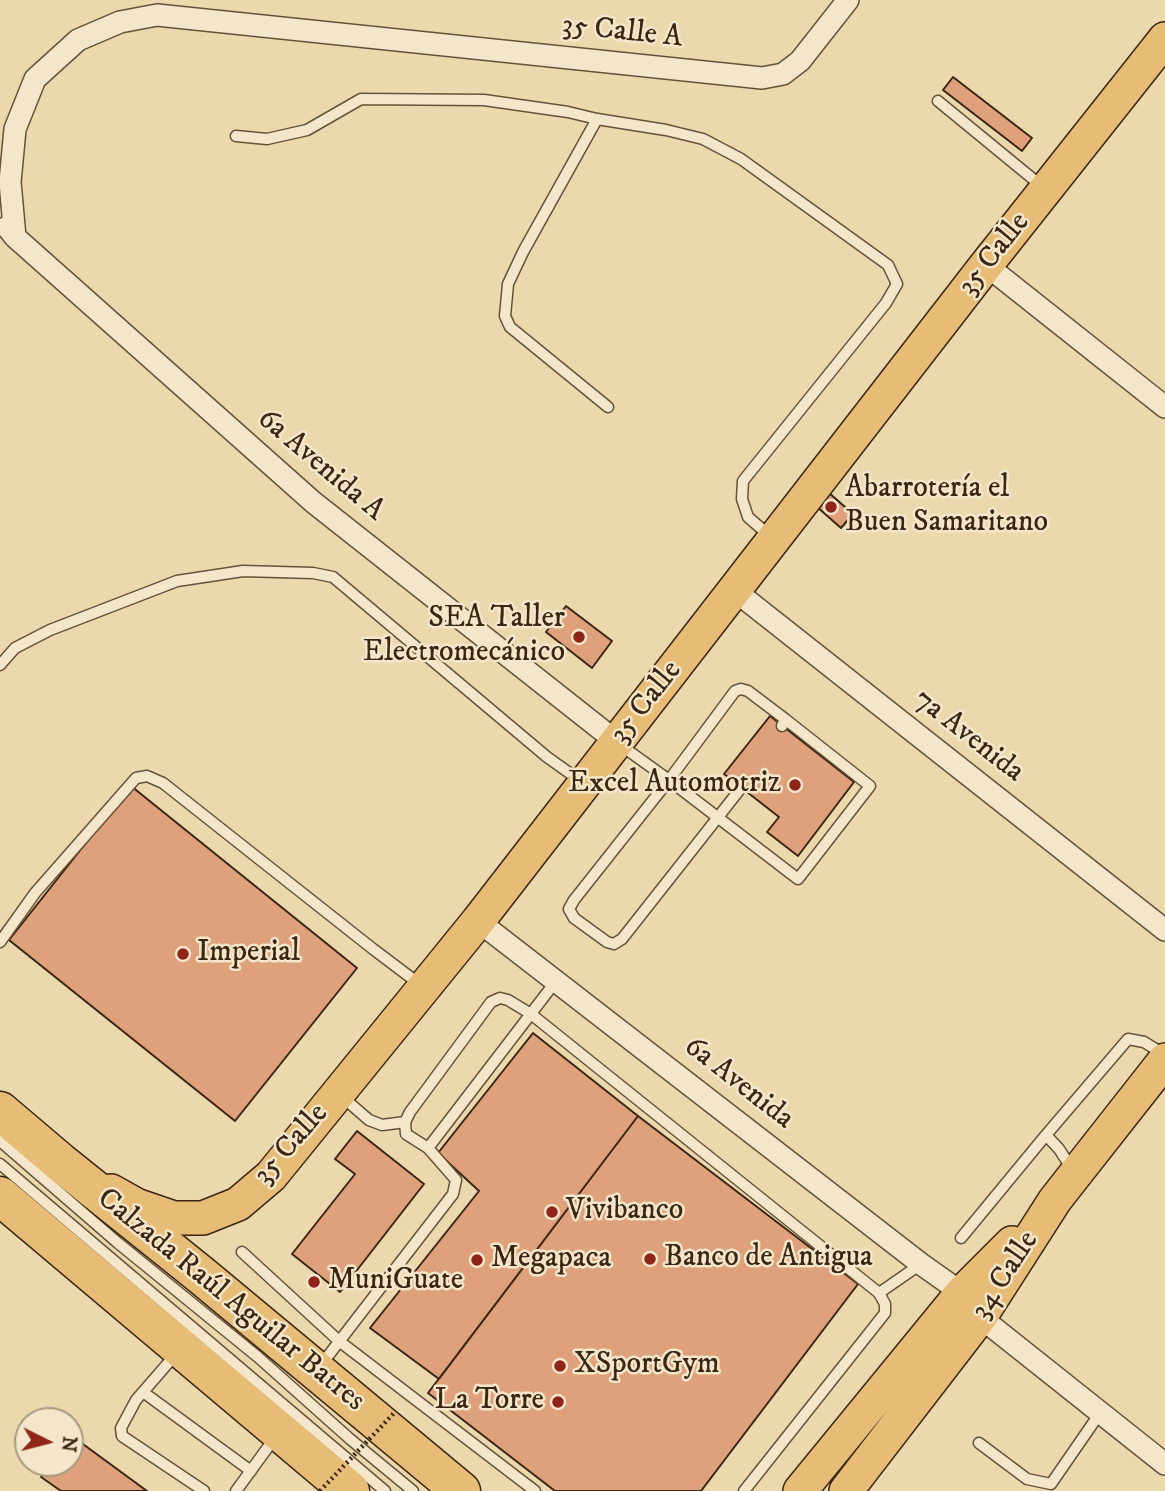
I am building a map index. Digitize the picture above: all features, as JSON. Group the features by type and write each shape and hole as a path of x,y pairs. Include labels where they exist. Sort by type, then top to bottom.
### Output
{"highway":[{"name":"Calzada Raúl Aguilar Batres","path":"0,1111 461,1491"},
{"path":"0,1196 350,1491"}],"main road":[{"name":"35 Calle","path":"60,1162 136,1205 174,1218 203,1218 237,1204 271,1175 478,921 986,265 1165,39"},
{"name":"34 Calle","path":"846,1491 971,1305 1165,1058"},
{"path":"800,1491 971,1305"}],"street":[{"name":"35 Calle A","path":"15,237 10,182 15,129 35,79 78,40 120,22 157,15 762,78 783,74 800,61 848,0"},
{"name":"6a Avenida A","path":"0,218 15,237 313,502 617,742"},
{"path":"986,265 1165,407"},
{"name":"7a Avenida","path":"734,590 1165,930"},
{"name":"6a Avenida","path":"478,921 920,1264 1165,1464"}],"lane":[{"path":"236,136 267,139 307,130 361,99 484,100 666,130 704,139 741,159 888,265 897,284 886,303 743,481 743,499 748,517 773,540"},
{"path":"938,101 1046,190"},
{"path":"597,119 523,252 509,284 505,316 510,327 608,407"},
{"path":"0,665 15,648 50,631 177,581 243,571 313,573 333,577 547,757 584,784"},
{"path":"617,742 669,780 718,817 798,879 870,786 784,722 748,691 735,691 669,780 574,900 569,909 574,918 607,942 614,944 622,939 718,817 741,788"},
{"path":"0,942 35,893 136,778 147,776 163,783 424,988"},
{"path":"428,1148 556,981"},
{"path":"316,1371 453,1194 456,1180 428,1148 406,1134 405,1122 491,1002 500,998 508,1000 531,1014 879,1293 886,1304 885,1313 744,1491"},
{"path":"961,1238 1128,1039 1144,1042 1165,1058"},
{"path":"338,1093 369,1120 382,1125 405,1122"},
{"path":"1046,1135 1075,1174"},
{"path":"0,1141 118,1243 258,1356 413,1491"},
{"path":"0,1164 385,1491"},
{"path":"243,1252 339,1341 535,1491"},
{"path":"879,1293 920,1264"},
{"path":"181,1349 136,1400 121,1428 122,1436 204,1491"},
{"path":"144,1392 251,1471"},
{"path":"979,1443 1027,1479 1051,1484 1100,1413"},
{"path":"236,1491 281,1433"}],"path":[{"path":"320,1491 395,1412"}],"building":[{"path":"953,77 1032,138 1022,151 943,90"},
{"name":"Abarrotería el Buen Samaritano","path":"820,485 853,514 841,528 808,499"},
{"name":"SEA Taller Electromecánico","path":"566,606 612,641 592,668 546,632"},
{"name":"Excel Automotriz","path":"770,716 854,782 798,856 767,832 779,817 724,774"},
{"name":"Imperial","path":"131,786 357,968 235,1121 9,940"},
{"name":"Megapaca","path":"533,1033 638,1116 439,1379 370,1328 479,1191 438,1153"},
{"path":"638,1116 858,1284 701,1491 555,1491 428,1393"},
{"path":"357,1131 424,1184 340,1292 292,1254 355,1174 335,1159"},
{"path":"84,1445 147,1491 61,1491 41,1477 84,1477"}],"place":[{"name":"Abarrotería el Buen Samaritano","path":"831,507"},
{"name":"SEA Taller Electromecánico","path":"579,637"},
{"name":"Excel Automotriz","path":"795,785"},
{"name":"Imperial","path":"183,954"},
{"name":"Vivibanco","path":"552,1212"},
{"name":"Banco de Antigua","path":"650,1259"},
{"name":"Megapaca","path":"477,1260"},
{"name":"MuniGuate","path":"314,1282"},
{"name":"XSportGym","path":"560,1366"},
{"name":"La Torre","path":"558,1402"}]}
